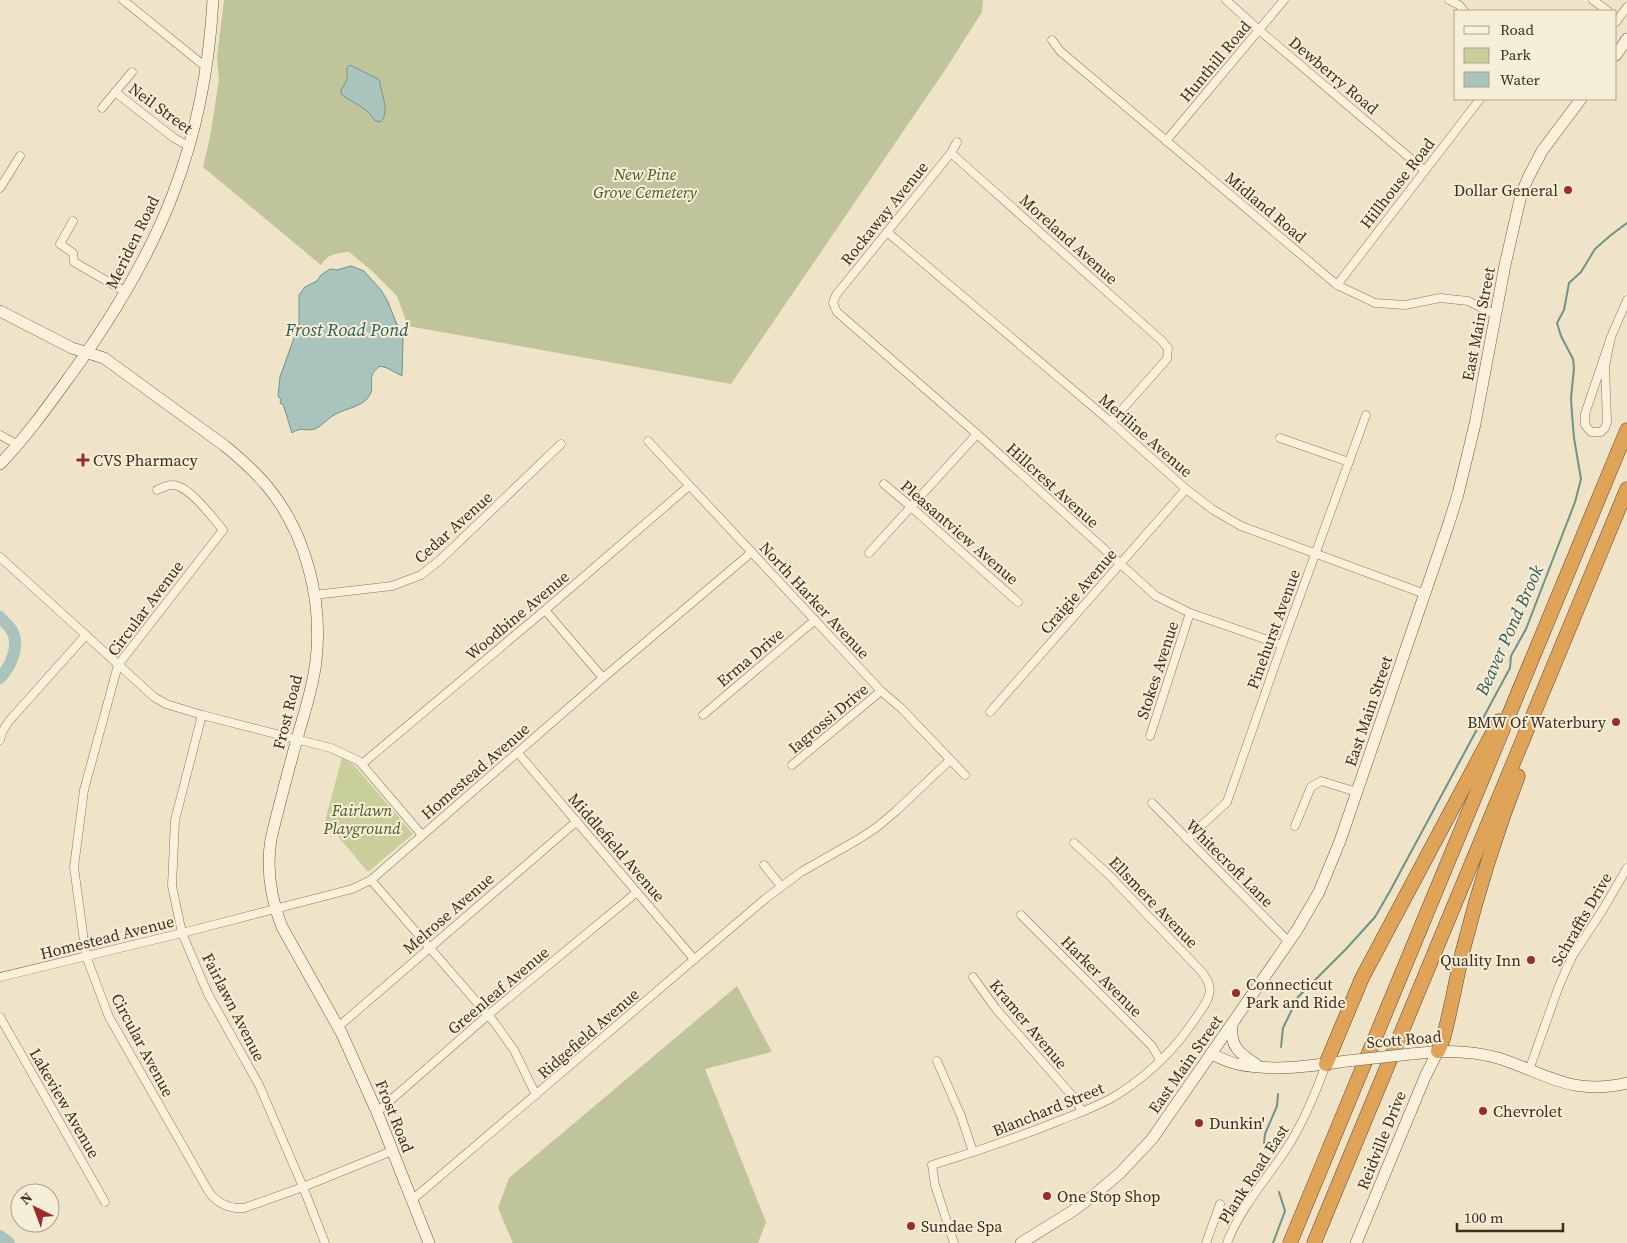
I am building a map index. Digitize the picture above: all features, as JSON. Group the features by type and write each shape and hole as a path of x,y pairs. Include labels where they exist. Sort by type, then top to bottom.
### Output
{"highway":[{"path":"1290,1243 1627,430"},
{"path":"1314,1243 1627,488"},
{"path":"1326,1064 1362,978 1492,731 1513,706"},
{"path":"1438,1051 1443,1040 1463,951 1482,880 1533,735 1534,714"}],"main road":[{"name":"Meriden Road","path":"0,464 37,422 87,352 126,292 164,218 182,174 199,112 207,68 213,0"},
{"path":"1617,54 1627,39"},
{"name":"East Main Street","path":"1021,1243 1034,1240 1093,1196 1132,1161 1162,1126 1289,942 1322,886 1357,792 1462,480 1514,225 1523,190 1542,151 1579,100"},
{"name":"Frost Road","path":"0,311 72,348 104,358 226,446 258,476 283,509 298,539 307,562 314,595 318,626 316,661 312,686 297,738 270,850 270,879 276,908 288,938 338,1027 377,1112 428,1243"},
{"path":"1232,1024 1231,1036 1234,1045 1242,1055 1260,1067"},
{"name":"Scott Road","path":"1211,1054 1232,1062 1260,1067 1298,1067 1438,1051 1497,1058 1561,1082 1583,1087 1612,1086 1627,1082"},
{"name":"Reidville Drive","path":"1356,1243 1425,1077 1438,1051"}],"street":[{"path":"123,0 207,68"},
{"name":"Dewberry Road","path":"1226,0 1424,170"},
{"name":"Hunthill Road","path":"1166,141 1284,0"},
{"path":"1449,0 1459,5 1463,10"},
{"path":"1593,0 1607,10"},
{"path":"1617,18 1627,7"},
{"name":"Midland Road","path":"1052,40 1060,51 1337,284 1375,303 1405,305 1440,298 1468,301 1496,315"},
{"path":"102,108 132,72"},
{"name":"Neil Street","path":"116,92 174,138 190,146"},
{"name":"Hillhouse Road","path":"1337,284 1479,100"},
{"name":"Rockaway Avenue","path":"833,302 836,295 951,153 957,142"},
{"name":"Moreland Avenue","path":"951,153 1168,348 1167,359 1111,422"},
{"path":"0,188 20,156"},
{"path":"73,221 60,244 72,253 74,262 126,292"},
{"name":"Meriline Avenue","path":"887,232 1111,422 1186,489 1212,509 1241,526 1425,594"},
{"path":"1611,337 1605,366 1607,422 1601,432 1591,432 1585,425 1586,414 1611,337 1627,300"},
{"name":"Hillcrest Avenue","path":"833,302 837,312 977,434 1156,596 1190,613 1282,645"},
{"name":"Pinehurst Avenue","path":"1187,838 1227,802 1366,416"},
{"path":"869,553 977,434"},
{"path":"0,435 18,445"},
{"path":"1280,438 1349,462"},
{"name":"North Harker Avenue","path":"648,441 881,691 901,708 966,775"},
{"name":"Cedar Avenue","path":"314,595 392,586 421,575 440,560 561,444"},
{"name":"Circular Avenue","path":"156,490 172,484 184,488 208,511 223,530 118,665 84,790 74,867 86,956 109,1017 213,1196 226,1206 235,1209 244,1208 303,1187 392,1150"},
{"name":"Pleasantview Avenue","path":"884,484 1018,602"},
{"name":"Woodbine Avenue","path":"362,764 689,486"},
{"name":"Craigie Avenue","path":"990,712 1186,489"},
{"name":"Homestead Avenue","path":"0,977 352,889 372,880 603,678 752,552"},
{"path":"0,557 154,697 166,704 202,715 297,738 331,748 354,758 362,764 422,835"},
{"path":"545,610 603,678"},
{"name":"Stokes Avenue","path":"1150,736 1190,613"},
{"name":"Erma Drive","path":"703,715 815,620"},
{"path":"0,740 2,732 9,721 86,636"},
{"name":"Iagrossi Drive","path":"792,765 881,691"},
{"name":"Fairlawn Avenue","path":"202,715 175,820 172,886 182,933 208,994 259,1085 325,1243"},
{"name":"Middlefield Avenue","path":"518,753 694,959"},
{"name":"Ridgefield Avenue","path":"412,1200 781,886 808,867 877,827 950,760"},
{"path":"1295,826 1311,787 1315,784 1321,781 1357,792"},
{"name":"Whitecroft Lane","path":"1152,803 1289,942"},
{"name":"Melrose Avenue","path":"338,1027 577,821"},
{"name":"Ellsmere Avenue","path":"1074,843 1108,874 1200,970 1210,984"},
{"path":"764,865 781,886"},
{"name":"Schraffts Drive","path":"1529,1070 1573,955 1627,868"},
{"path":"372,880 488,1015 514,1050 536,1095"},
{"name":"Greenleaf Avenue","path":"377,1112 488,1015 637,892"},
{"name":"Harker Avenue","path":"1021,915 1152,1046 1160,1060"},
{"name":"Kramer Avenue","path":"973,978 996,1009 1076,1100 1082,1112"},
{"name":"Blanchard Street","path":"954,1243 935,1185 932,1165 1020,1136 1082,1112 1120,1093 1176,1045 1209,997 1210,984"},
{"name":"Lakeview Avenue","path":"0,1017 105,1202"},
{"path":"937,1060 961,1116 973,1152"},
{"name":"Plank Road East","path":"1226,1243 1243,1210 1298,1131 1326,1064"},
{"path":"1206,1243 1220,1204"}],"green space":[{"name":"New Pine Grove Cemetery","path":"224,0 983,0 982,12 945,70 731,384 408,326 397,296 371,270 349,252 329,256 321,265 203,167 219,80 217,57"},
{"name":"Fairlawn Playground","path":"342,758 354,765 413,834 368,872 325,821"},
{"path":"737,986 772,1052 705,1069 766,1222 758,1243 513,1243 498,1208 509,1178"}],"water":[{"path":"350,65 378,79 380,82 385,114 380,122 374,120 363,108 341,94 341,90 347,80 347,68"},
{"name":"Frost Road Pond","path":"351,266 364,271 381,290 387,300 403,339 402,376 380,366 372,375 371,391 366,400 359,405 334,415 315,429 301,429 292,433 283,404 281,404 278,396 280,377 299,324 299,295 305,287 317,281 321,275 330,269 337,270"}],"waterway":[{"name":"Beaver Pond Brook","path":"1281,1047 1283,1028 1298,997 1375,917 1510,668 1511,656 1526,629 1575,502 1581,479 1572,414 1573,359 1561,336 1557,323 1564,310 1569,283 1581,272 1595,249 1627,223"},
{"path":"0,617 11,629 15,642 11,661 0,678"},
{"name":"Beaver Pond Brook","path":"1264,1143 1265,1134 1277,1106 1278,1094"},
{"name":"Beaver Pond Brook","path":"1273,1243 1285,1211 1279,1192"},
{"path":"0,1236 9,1243"}],"place":[{"name":"Dollar General","path":"1568,190"},
{"name":"CVS Pharmacy","path":"83,460"},
{"name":"BMW Of Waterbury","path":"1616,722"},
{"name":"Quality Inn","path":"1531,960"},
{"name":"Connecticut Park and Ride","path":"1236,993"},
{"name":"Chevrolet","path":"1483,1111"},
{"name":"Dunkin'","path":"1199,1123"},
{"name":"One Stop Shop","path":"1047,1196"},
{"name":"Sundae Spa","path":"911,1226"}]}
